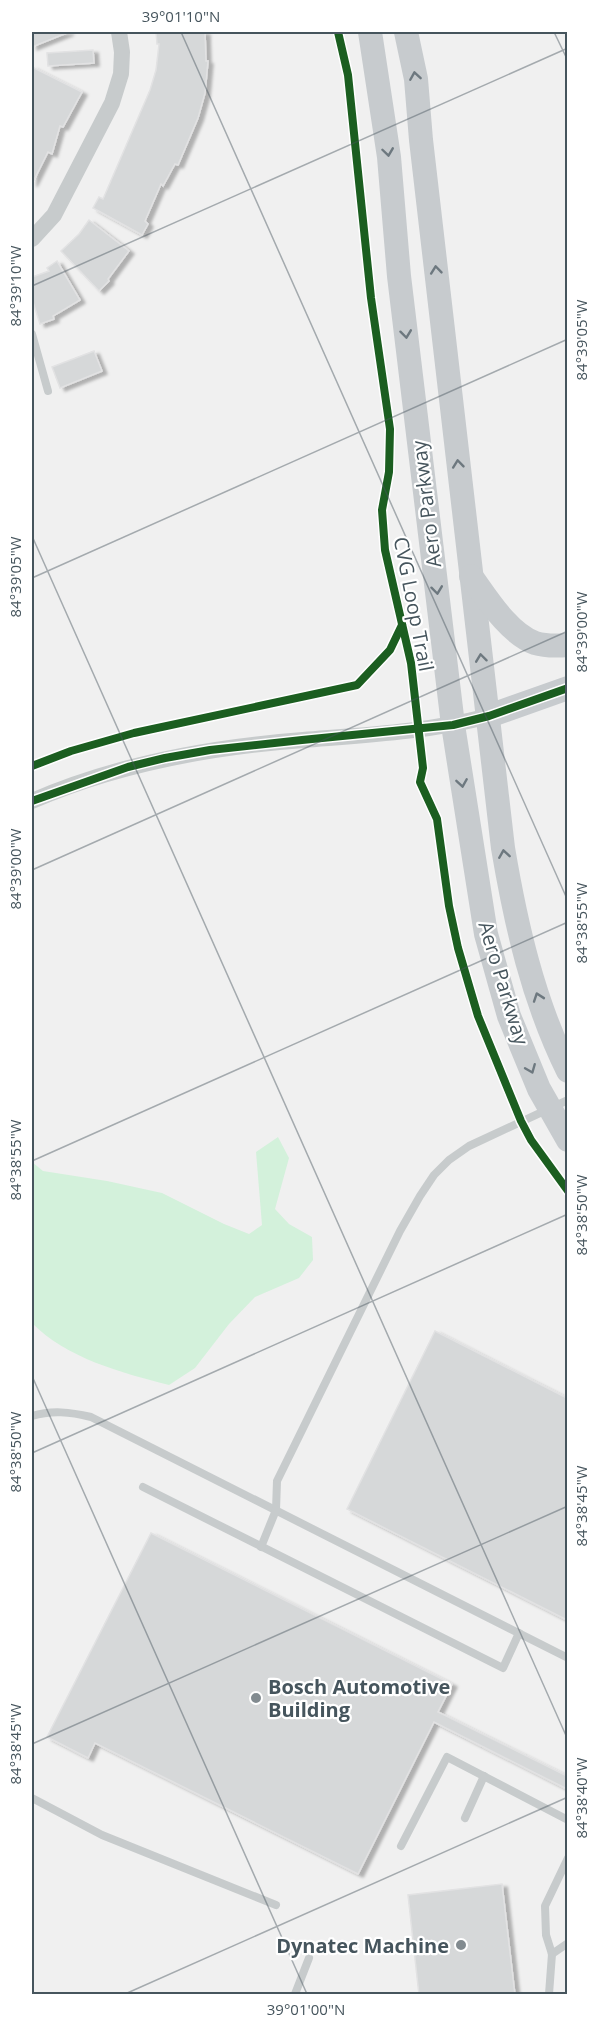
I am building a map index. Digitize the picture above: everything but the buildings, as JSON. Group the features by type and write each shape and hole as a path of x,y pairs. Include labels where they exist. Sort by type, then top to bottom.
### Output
{"main road":[{"name":"Aero Parkway","path":"370,32 389,157 399,276 453,725 486,934 509,1016 539,1089 559,1104 567,1140"},
{"name":"Aero Parkway","path":"406,32 416,79 503,848 523,951 567,1071"},
{"path":"471,575 505,622 521,634 534,643 567,645"},
{"path":"489,716 567,688"}],"street":[{"path":"32,239 54,215 112,103 121,74 122,52 119,32"},
{"path":"32,801 128,767 165,758 279,742 453,725 489,716"}],"lane":[{"path":"32,334 48,391"},
{"path":"261,1547 276,1510 277,1481 397,1237 420,1196 449,1160 469,1146 559,1104"},
{"path":"32,1416 68,1412 90,1417 567,1658"},
{"path":"143,1487 503,1668 519,1633"},
{"path":"401,1846 447,1757 567,1820"},
{"path":"465,1818 484,1776"},
{"path":"32,1798 102,1835 276,1905"},
{"path":"549,1995 552,1953 546,1935 545,1906 567,1858"},
{"path":"552,1953 567,1943"},
{"path":"295,1995 309,1958"}],"green space":[{"path":"278,1137 289,1158 275,1209 289,1224 312,1237 313,1260 299,1278 255,1297 229,1324 195,1368 169,1385 114,1369 78,1355 61,1346 32,1323 32,1162 43,1171 107,1181 162,1193 249,1234 262,1225 256,1152"}],"cycle path":[{"name":"CVG Loop Trail","path":"338,32 348,75 371,298 390,429 389,472 382,510 385,550 411,663 423,768 420,782 437,819 449,906 458,948 478,1016 521,1121 531,1140 568,1191"},
{"name":"CVG Loop Trail","path":"32,766 71,751 134,733 357,685 390,650 402,625"},
{"path":"32,801 128,767 165,758 210,750 453,725 489,716 568,688"}],"place":[{"name":"Bosch Automotive Building","path":"256,1698"},
{"name":"Dynatec Machine","path":"461,1945"}]}
